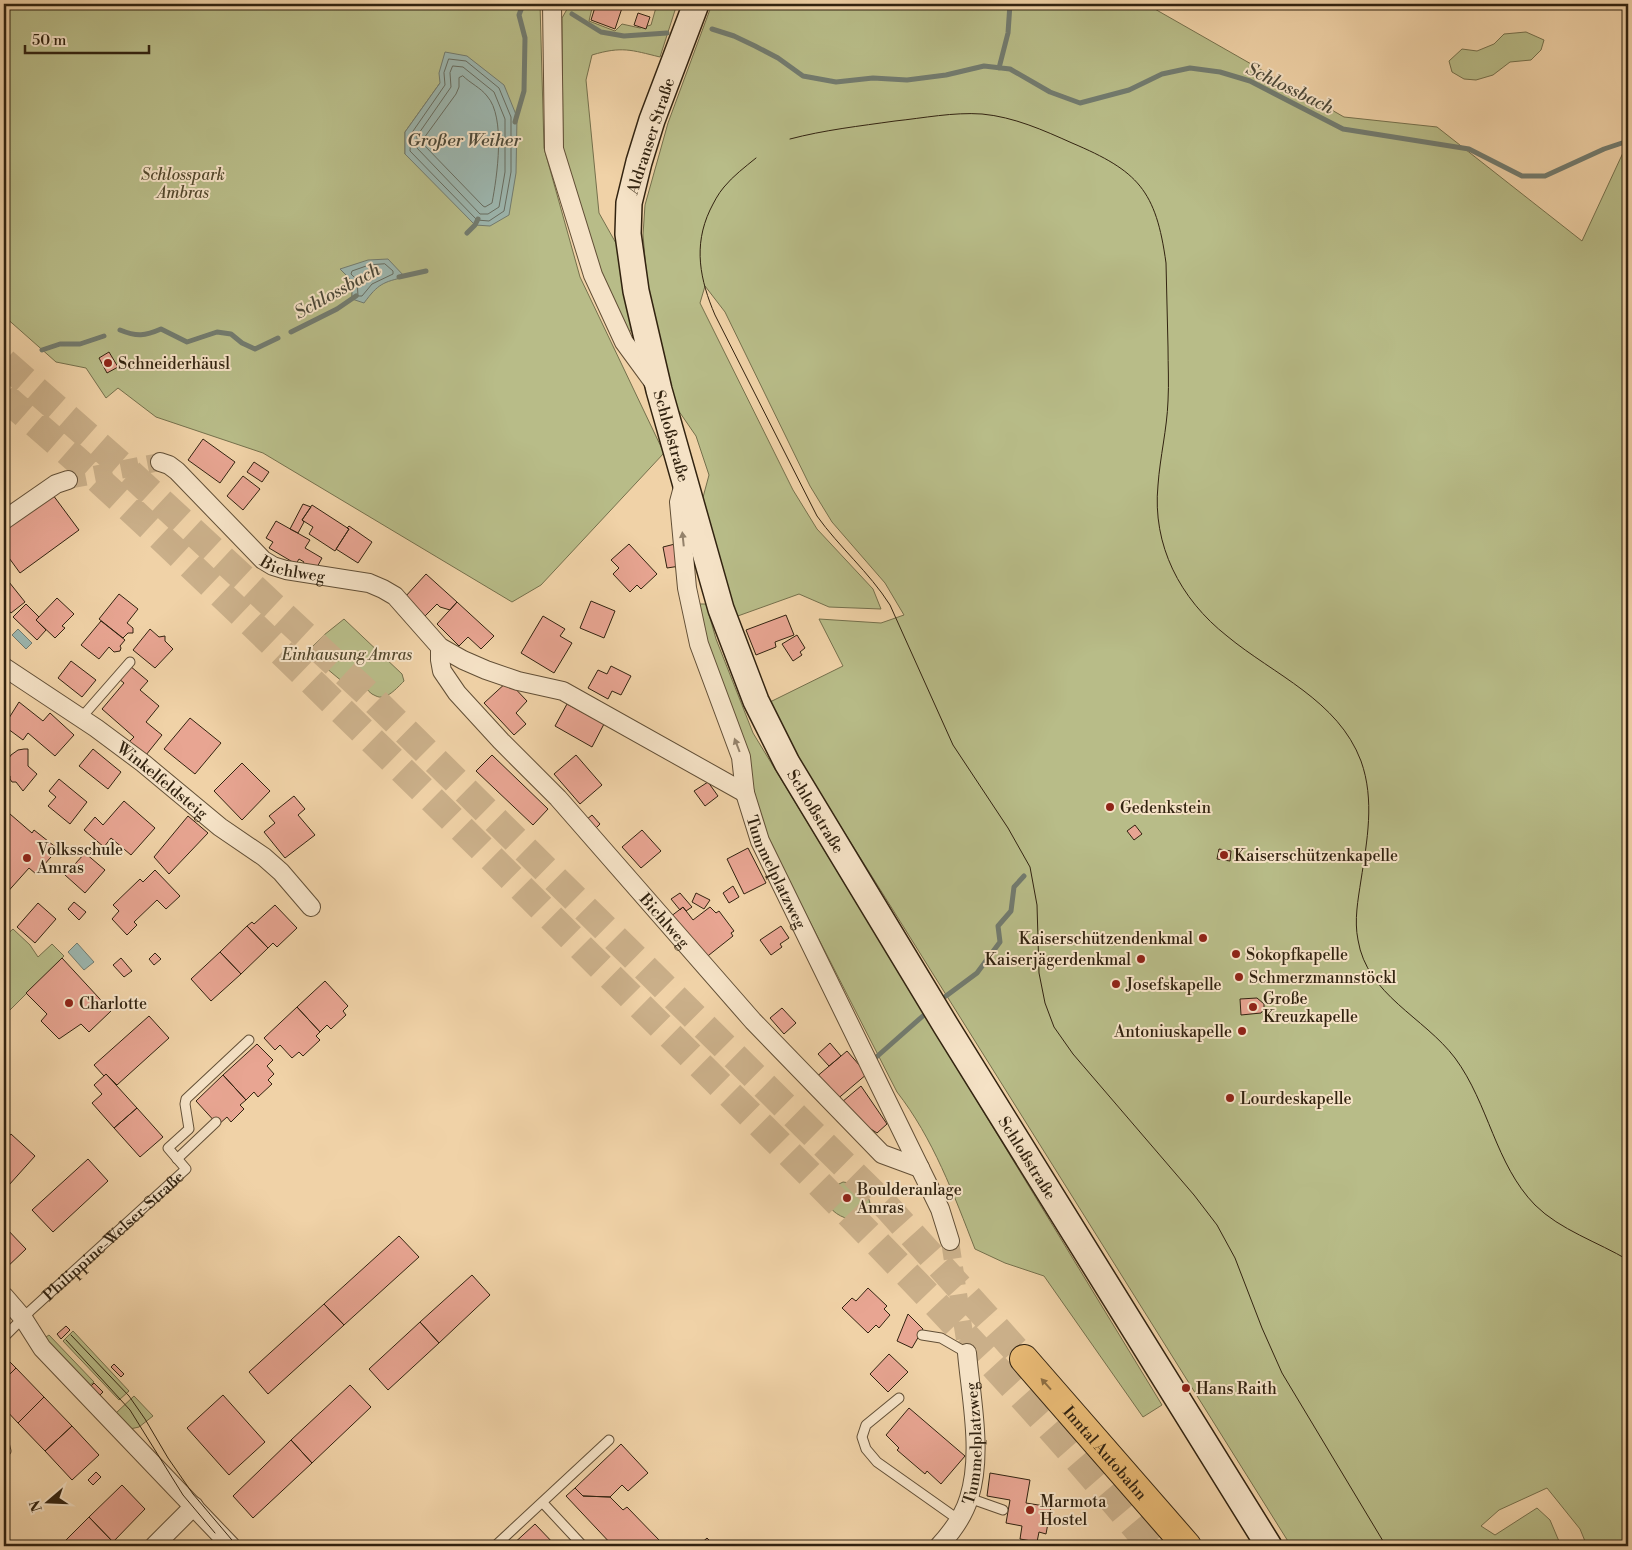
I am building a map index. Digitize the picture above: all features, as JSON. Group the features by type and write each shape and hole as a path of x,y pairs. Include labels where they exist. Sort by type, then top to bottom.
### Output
{"highway":[{"name":"Inntal Autobahn","path":"1024,1359 1187,1546"}],"main road":[{"name":"Aldranser Straße","path":"658,390 636,291 628,234 629,203 652,120 696,4"},
{"name":"Schloßstraße","path":"658,390 721,610 756,701 783,756 946,1026 1269,1546"}],"street":[{"name":"Schloßstraße","path":"552,4 554,149 593,275 624,342 658,390"},
{"name":"Bichlweg","path":"160,462 178,471 263,560 273,566 286,570 369,583 383,589 395,596 440,647 463,660 518,681 563,690 745,793"},
{"path":"4,520 56,484 68,480"},
{"name":"Tummelplatzweg","path":"684,482 679,502 688,588 699,644 741,757 745,793 760,842 940,1209 950,1241"},
{"name":"Bichlweg","path":"440,647 442,671 457,693 501,741 558,798 753,1021 882,1154 920,1168"},
{"name":"Winkelfeldsteig","path":"4,667 81,718 143,763 220,827 264,857 282,872 311,907"},
{"path":"4,1296 23,1318 42,1348 231,1546"},
{"name":"Tummelplatzweg","path":"943,1546 959,1520 969,1498 975,1471 976,1441 967,1353"},
{"path":"154,1546 194,1506"}],"lane":[{"path":"81,718 130,662"},
{"name":"Philippine-Welser-Straße","path":"23,1318 186,1169 168,1148 188,1129 186,1100 249,1040"},
{"path":"177,1159 216,1122"},
{"path":"4,1337 23,1318"},
{"name":"Tummelplatzweg","path":"922,1335 941,1338 967,1353"},
{"path":"899,1398 866,1425 862,1437 866,1449 878,1462 959,1520"},
{"path":"495,1546 609,1440"},
{"path":"969,1498 1003,1510"},
{"path":"542,1503 583,1546"}],"green space":[{"name":"Schlosspark Ambras","path":"4,4 540,4 544,148 580,277 664,453 541,585 512,602 263,453 156,417 118,388 106,398 86,368 56,362 4,316","holes":["440,83 405,154 405,132","404,277 389,280 352,299 352,281"]},
{"path":"570,4 593,4 589,21 615,31 622,24 640,28 651,25 657,4 677,4 660,57 626,50 592,55 586,80 599,213 617,245 633,330 627,332 598,271 563,149 562,18"},
{"path":"712,4 1146,4 1344,117 1437,127 1582,241 1628,142 1628,1546 1587,1546 1580,1529 1547,1488 1499,1510 1481,1526 1495,1535 1537,1508 1550,1520 1561,1546 1291,1546 796,755 770,702 843,666 819,619 881,623 904,615 885,583 832,522 810,486 725,312 705,286 700,303 793,490 817,529 873,589 881,609 829,607 799,594 735,617 702,501 709,475 696,436 676,407 648,292 643,235 645,205 668,123"},
{"path":"1526,32 1544,40 1541,50 1531,60 1510,62 1493,75 1476,80 1464,79 1452,72 1449,61 1462,49 1477,51 1494,44 1504,34"},
{"path":"698,604 706,604 716,639 753,733 1162,1405 1143,1417 1044,1276 1005,1263 975,1249 951,1188 932,1148 897,1092 762,828 747,758 705,646"},
{"name":"Einhausung Amras","path":"344,619 402,674 404,681 384,697 370,693 363,685 350,688 307,652"},
{"path":"13,929 30,945 38,957 52,944 64,956 4,1016 4,937"},
{"name":"Boulderanlage Amras","path":"843,1182 855,1185 864,1192 869,1201 870,1213 857,1215 849,1219 840,1216 830,1208 824,1195 829,1189"},
{"path":"73,1331 129,1391 119,1400 63,1341"},
{"path":"49,1335 94,1382 89,1386 47,1342 46,1337"},
{"path":"134,1396 153,1416 139,1427 130,1429 116,1413"}],"water":[{"name":"Großer Weiher","path":"445,52 467,56 504,85 517,117 516,173 509,215 490,226 475,225 405,154 405,132 440,83 439,73"},
{"path":"388,259 405,277 391,280 381,285 364,303 352,299 352,281 340,269 368,260"},
{"path":"18,629 32,643 26,649 12,635"},
{"path":"77,943 94,962 84,970 68,952"}],"building":[{"path":"596,4 611,4 622,8 615,29 591,20"},
{"path":"638,13 650,17 646,29 634,25"},
{"name":"Schneiderhäusl","path":"109,352 118,367 107,373 99,358"},
{"path":"203,439 235,462 220,483 188,460"},
{"path":"254,462 269,472 262,482 247,472"},
{"path":"243,476 260,489 243,510 227,496"},
{"path":"50,491 79,530 20,573 4,551 4,525"},
{"path":"303,504 311,507 302,520 304,522 298,533 290,529"},
{"path":"312,505 349,529 335,551 309,534 313,527 302,520"},
{"path":"276,521 310,540 305,548 322,558 316,569 302,565 304,562 299,559 296,564 269,548 273,542 266,538"},
{"path":"349,526 372,542 358,563 336,549"},
{"path":"629,544 657,574 641,589 637,585 630,592 613,574 619,568 611,560"},
{"path":"675,544 680,566 667,568 663,547"},
{"path":"426,574 457,602 450,610 437,604 425,616 405,597"},
{"path":"5,577 25,602 11,613 4,605"},
{"path":"119,594 138,609 127,623 133,628 133,633 128,633 123,638 99,619"},
{"path":"57,598 74,614 62,626 65,628 55,638 36,620"},
{"path":"591,601 615,611 604,638 580,628"},
{"path":"457,602 494,636 481,649 468,637 459,646 437,624"},
{"path":"26,604 39,617 36,620 46,630 37,640 13,617"},
{"path":"786,615 794,635 775,642 776,647 756,655 746,630"},
{"path":"543,616 565,629 560,636 572,643 554,673 521,653"},
{"path":"101,621 125,640 120,646 120,651 114,652 109,647 99,659 81,645"},
{"path":"150,629 159,637 165,636 165,641 173,649 155,668 133,650"},
{"path":"797,635 805,648 800,652 802,655 793,661 782,644"},
{"path":"71,661 96,680 82,697 58,678"},
{"path":"130,666 148,681 140,690 159,706 146,722 162,735 146,755 129,742 134,737 102,709 124,683 119,679"},
{"path":"611,666 631,676 621,695 612,691 608,699 588,688 598,670 607,674"},
{"path":"508,681 527,701 516,713 526,724 514,735 484,703"},
{"path":"19,702 43,721 50,713 74,735 55,756 28,733 23,740 4,726"},
{"path":"567,704 604,724 592,747 555,726"},
{"path":"190,718 221,743 195,774 164,749"},
{"path":"28,749 28,766 37,774 23,791 4,772 4,766 11,755 18,750"},
{"path":"93,749 121,772 108,789 79,766"},
{"path":"492,755 548,809 533,825 476,771"},
{"path":"576,755 602,785 580,804 554,774"},
{"path":"242,763 270,791 242,820 214,791"},
{"path":"59,779 87,802 70,824 48,806 56,797 49,791"},
{"path":"708,782 718,796 705,806 694,791"},
{"path":"294,796 305,809 298,815 315,835 285,858 264,832 275,823 269,816"},
{"path":"124,801 155,828 131,855 111,838 104,847 84,830 95,817 103,825"},
{"name":"Volksschule Amras","path":"4,812 8,816 10,814 32,833 34,830 58,849 36,874 29,868 4,896"},
{"path":"592,815 600,824 594,830 586,820"},
{"path":"188,816 208,833 169,874 154,857"},
{"path":"1135,825 1142,834 1134,840 1127,831"},
{"path":"642,830 661,851 641,868 622,847"},
{"path":"748,848 766,883 744,894 727,859"},
{"name":"Kaiserschützenkapelle","path":"1219,849 1231,851 1230,861 1217,859"},
{"path":"85,853 105,870 85,893 65,875"},
{"path":"155,870 180,896 166,909 157,900 134,922 137,925 127,935 112,919 119,911 113,905 140,879 143,882"},
{"path":"733,886 739,897 729,903 723,893"},
{"path":"680,893 692,907 686,911 683,907 680,910 671,899"},
{"path":"696,893 710,900 704,909 692,902"},
{"path":"74,902 86,912 79,920 68,909"},
{"path":"38,903 56,919 35,943 17,927"},
{"path":"275,905 297,928 277,947 273,943 268,948 247,926 252,922 254,924"},
{"path":"683,907 693,920 710,907 716,913 719,911 734,931 731,933 733,936 704,959 670,917"},
{"path":"247,926 268,948 241,974 220,952"},
{"path":"781,926 789,938 780,944 782,947 771,955 760,940"},
{"path":"220,952 241,974 211,1001 191,979"},
{"path":"155,953 161,959 154,965 149,959"},
{"name":"Charlotte","path":"62,958 111,1011 89,1032 81,1024 59,1039 41,1021 47,1014 26,993"},
{"path":"121,958 132,971 124,977 113,965"},
{"path":"325,981 348,1006 343,1011 346,1015 331,1029 327,1025 320,1032 297,1007"},
{"name":"Große Kreuzkapelle","path":"1257,998 1264,1004 1264,1009 1261,1013 1241,1015 1240,999"},
{"path":"297,1007 320,1032 316,1036 320,1040 303,1056 299,1052 292,1058 280,1045 275,1050 264,1038"},
{"path":"782,1008 796,1023 784,1034 770,1018"},
{"path":"149,1016 169,1038 117,1085 106,1074 104,1076 94,1065"},
{"path":"830,1043 841,1056 829,1066 818,1054"},
{"path":"257,1044 273,1060 267,1066 274,1074 268,1080 272,1084 258,1097 254,1092 246,1100 223,1075"},
{"path":"847,1051 867,1074 835,1101 815,1078"},
{"path":"106,1074 137,1108 114,1128 92,1103 102,1094 94,1085"},
{"path":"223,1075 246,1100 240,1105 244,1109 231,1122 227,1117 218,1125 196,1101"},
{"path":"861,1086 887,1124 877,1133 863,1124 842,1102"},
{"path":"137,1108 163,1137 140,1157 114,1128"},
{"path":"11,1134 35,1156 9,1185 4,1180 4,1142"},
{"path":"88,1159 108,1181 53,1232 32,1210"},
{"path":"4,1226 26,1249 4,1270"},
{"path":"399,1236 419,1257 344,1325 324,1304"},
{"path":"472,1275 490,1295 439,1343 420,1322"},
{"path":"868,1288 887,1306 884,1309 890,1315 879,1328 876,1325 868,1333 842,1308 852,1298 856,1301"},
{"path":"324,1304 344,1325 268,1394 249,1372"},
{"path":"908,1314 923,1329 912,1348 897,1341"},
{"path":"420,1322 439,1343 388,1390 369,1369"},
{"path":"66,1326 70,1330 61,1339 57,1334"},
{"path":"889,1354 908,1372 888,1392 870,1374"},
{"path":"4,1356 16,1368 4,1380"},
{"path":"114,1364 124,1374 121,1377 111,1367"},
{"path":"16,1368 44,1397 18,1423 4,1408 4,1380"},
{"path":"94,1383 103,1392 100,1395 91,1386"},
{"path":"350,1385 371,1407 312,1463 291,1440"},
{"path":"223,1395 265,1442 229,1475 187,1428"},
{"path":"44,1397 72,1426 45,1451 18,1423"},
{"path":"909,1408 965,1456 941,1484 927,1471 925,1474 897,1450 899,1448 886,1435"},
{"path":"72,1426 99,1455 72,1480 45,1451"},
{"path":"291,1440 312,1463 253,1518 233,1496"},
{"path":"621,1444 648,1473 628,1491 622,1485 610,1497 583,1496 575,1488"},
{"path":"96,1472 101,1477 93,1485 88,1480"},
{"name":"Marmota Hostel","path":"990,1473 1030,1480 1026,1503 1051,1507 1046,1534 1039,1532 1037,1542 1020,1539 1022,1526 1006,1523 1010,1500 987,1496"},
{"path":"122,1485 145,1509 113,1542 89,1517"},
{"path":"575,1488 583,1496 610,1497 623,1510 627,1507 660,1541 655,1546 613,1546 566,1496"},
{"path":"89,1517 113,1542 108,1546 60,1546"},
{"path":"535,1524 556,1546 511,1546"},
{"path":"707,1538 715,1546 698,1546"}],"waterway":[{"name":"Schlossbach","path":"515,122 524,91 525,38 519,15 522,7 528,4"},
{"path":"999,68 1008,33 1010,4"},
{"name":"Schlossbach","path":"572,14 601,32 624,36 667,33"},
{"name":"Schlossbach","path":"712,29 734,36 755,46 778,58 803,76 836,82 873,78 907,80 946,75 984,66 1010,69 1050,92 1080,103 1129,90 1162,74 1190,68 1220,72 1250,81 1343,129 1469,149 1522,176 1545,176 1604,149 1628,141"},
{"name":"Schlossbach","path":"467,233 478,219"},
{"name":"Schlossbach","path":"399,277 426,271"},
{"name":"Schlossbach","path":"291,332 337,309 356,296"},
{"name":"Schlossbach","path":"120,330 141,335 161,329 187,342 217,332 231,334 242,343 255,349 278,338"},
{"name":"Schlossbach","path":"42,350 60,344 80,344 104,336"},
{"path":"946,996 977,973 1000,942 998,926 1011,911 1014,887 1024,876"},
{"path":"873,1060 924,1015"}],"tunnel":[{"path":"4,362 131,474 366,692 887,1207 1024,1359"},
{"path":"4,396 102,483 291,661 813,1178 1020,1394 1151,1546"},
{"path":"68,480 160,462"},
{"path":"950,1241 967,1353"}],"tram line":[{"path":"790,139 842,128 895,121 960,114 982,114 1028,125 1095,153 1113,163 1140,186 1149,200 1156,217 1166,263 1168,394 1157,507 1165,549 1173,569 1183,588 1210,621 1245,650 1303,690 1321,705 1337,721 1351,740 1361,761 1368,791 1367,835 1356,925 1363,959 1373,976 1384,991 1442,1043 1455,1058 1467,1076 1510,1171 1521,1189 1535,1205 1556,1222 1628,1260"},
{"path":"756,158 735,175 722,190 716,198 705,223 700,250 700,263 702,276 715,315 817,516 890,605 953,745 1008,828 1030,867 1037,905 1039,973 1045,1003 1054,1027 1073,1054 1194,1195 1217,1225 1235,1258 1282,1373 1386,1546"},
{"path":"71,1335 129,1396 193,1494 237,1546"},
{"path":"66,1340 130,1410 183,1495 215,1533"}],"place":[{"name":"Schneiderhäusl","path":"108,363"},
{"name":"Gedenkstein","path":"1110,807"},
{"name":"Kaiserschützenkapelle","path":"1224,855"},
{"name":"Volksschule Amras","path":"27,858"},
{"name":"Kaiserschützendenkmal","path":"1203,938"},
{"name":"Sokopfkapelle","path":"1236,954"},
{"name":"Kaiserjägerdenkmal","path":"1141,959"},
{"name":"Schmerzmannstöckl","path":"1239,977"},
{"name":"Josefskapelle","path":"1116,984"},
{"name":"Charlotte","path":"69,1003"},
{"name":"Große Kreuzkapelle","path":"1253,1007"},
{"name":"Antoniuskapelle","path":"1242,1031"},
{"name":"Lourdeskapelle","path":"1230,1098"},
{"name":"Boulderanlage Amras","path":"847,1198"},
{"name":"Hans Raith","path":"1186,1388"},
{"name":"Marmota Hostel","path":"1030,1510"}]}
